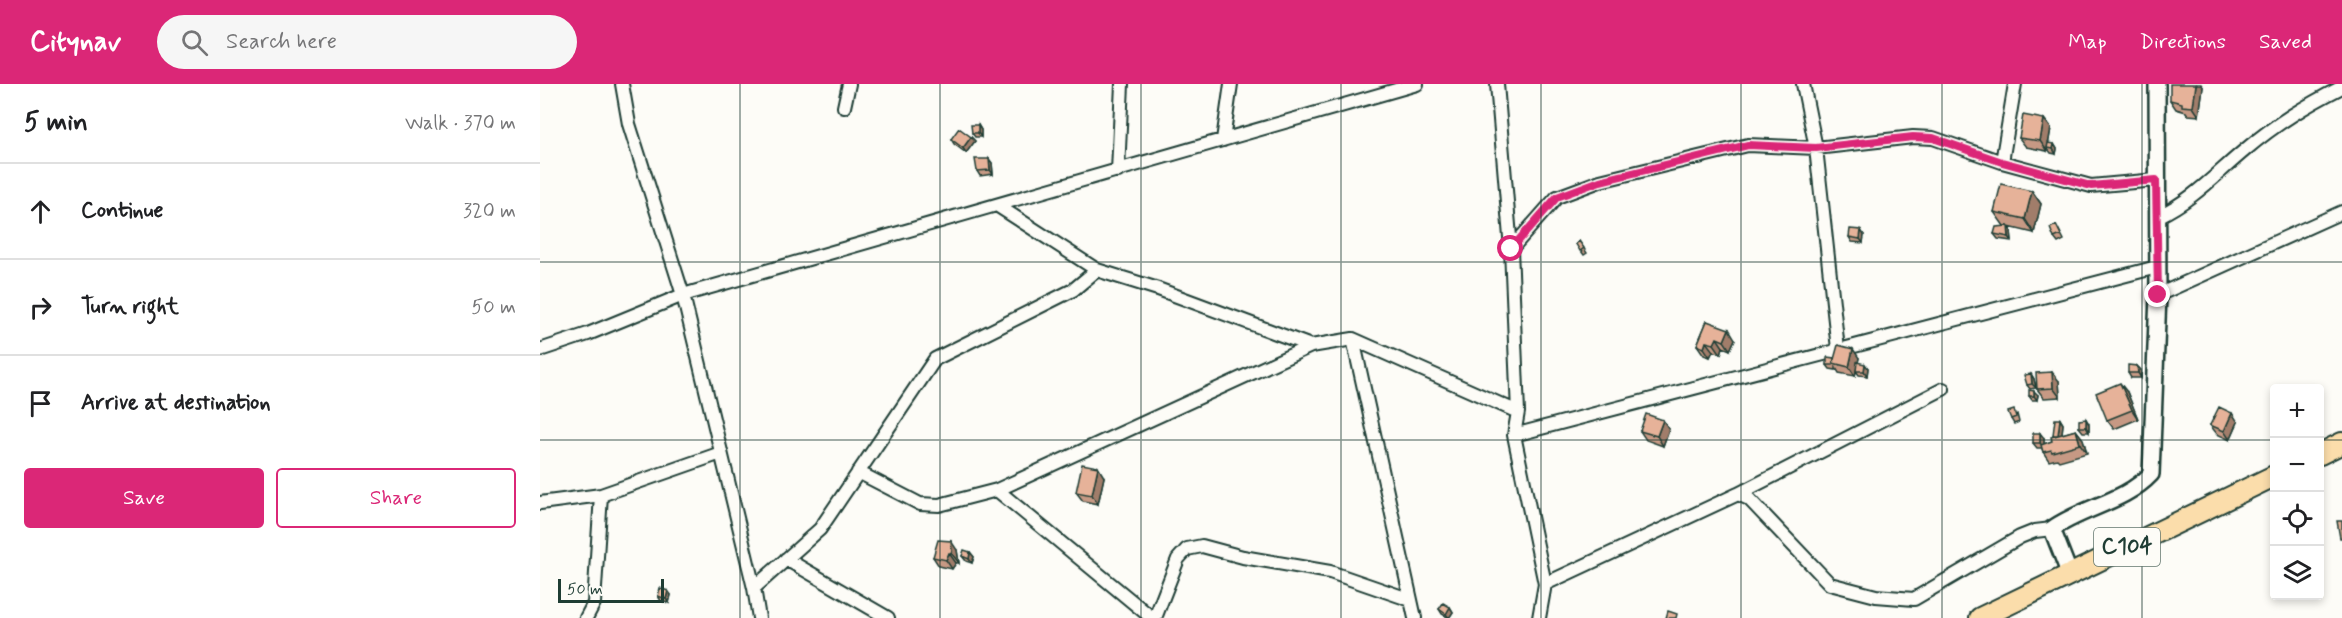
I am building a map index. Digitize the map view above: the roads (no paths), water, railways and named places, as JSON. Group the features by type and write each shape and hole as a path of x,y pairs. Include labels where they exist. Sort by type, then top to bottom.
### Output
{"highway":[{"path":"2324,452 2342,443"},
{"name":"C104","path":"1980,618 2270,478"}],"street":[{"path":"622,84 629,124 683,296 754,588 759,618"},
{"path":"844,107 849,84"},
{"path":"1118,171 1122,84"},
{"path":"1223,140 1231,84"},
{"path":"540,350 588,334 683,296 1417,84"},
{"path":"1497,84 1511,249 1518,412 1514,435 1545,584 1539,618"},
{"path":"1803,84 1816,148 1838,349"},
{"path":"2002,162 2015,84"},
{"path":"1738,494 1749,499 1830,584 1875,596 1914,599 2020,537 2035,531 2052,530 2064,521 2139,487 2151,474 2158,295 2157,84"},
{"path":"2157,217 2179,207 2199,193 2245,150 2296,110 2342,87"},
{"path":"1511,249 1557,197 1600,181 1748,145 1816,148 1913,137 1933,138 2002,162 2091,186 2156,180"},
{"path":"998,206 1096,270 1158,289 1311,346"},
{"path":"2158,295 2342,212"},
{"path":"1514,435 2157,267"},
{"path":"754,588 820,529 935,359 1073,290 1096,270"},
{"path":"858,472 920,504 939,505 997,490 1311,346 1353,339 1518,412"},
{"path":"1353,339 1415,618"},
{"path":"1545,584 1738,494 1943,389"},
{"path":"540,503 601,495 721,453"},
{"path":"997,490 1153,618 1178,559 1186,549 1202,546 1243,557 1330,572 1411,600"},
{"path":"586,618 594,603 601,495"},
{"path":"2052,530 2070,575"},
{"path":"786,559 888,618"}]}
